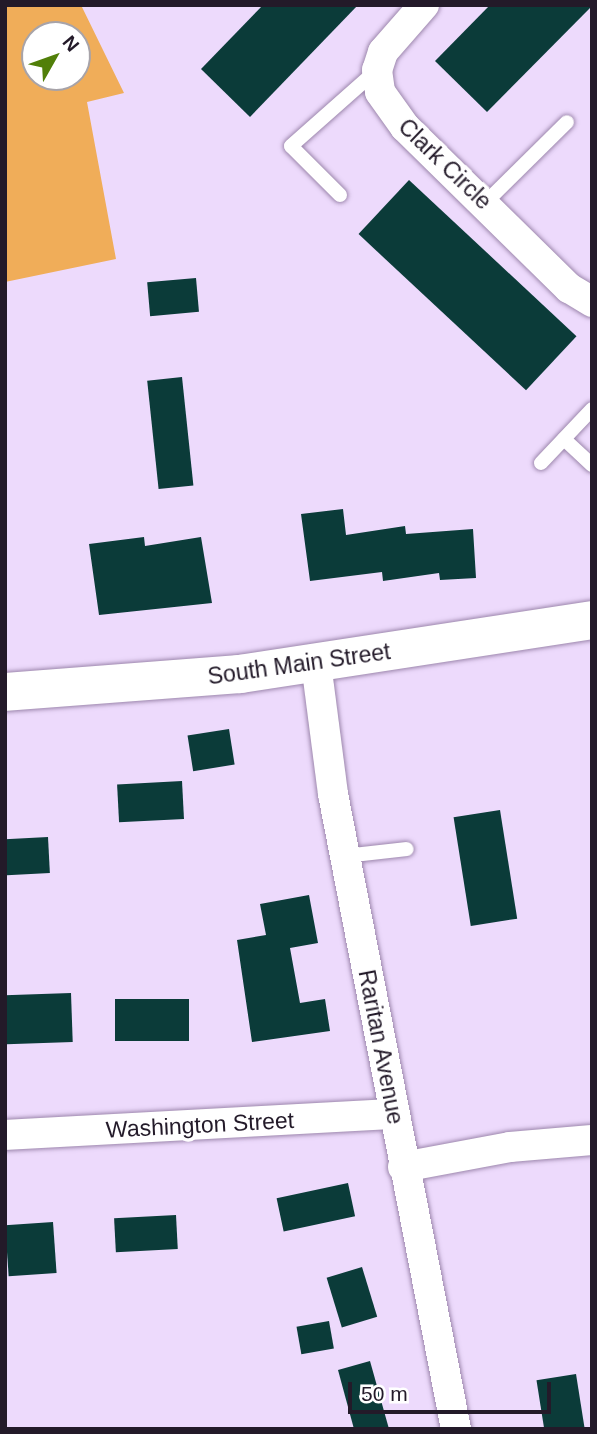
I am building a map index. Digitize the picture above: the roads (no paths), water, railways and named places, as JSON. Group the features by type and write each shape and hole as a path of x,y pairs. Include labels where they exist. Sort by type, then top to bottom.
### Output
{"street":[{"path":"377,70 394,34 424,5"},
{"name":"Clark Circle","path":"377,70 380,92 390,110 569,288 592,302"},
{"name":"South Main Street","path":"5,691 175,681 316,663 592,620"},
{"name":"Raritan Avenue","path":"316,663 345,856 403,1167 456,1429"},
{"name":"Washington Street","path":"5,1135 394,1114"},
{"path":"403,1167 510,1147 592,1140"}],"lane":[{"path":"341,195 290,146 377,70"},
{"path":"485,203 568,122"},
{"path":"541,463 592,409"},
{"path":"564,439 592,465"},
{"path":"345,856 407,849"}]}
